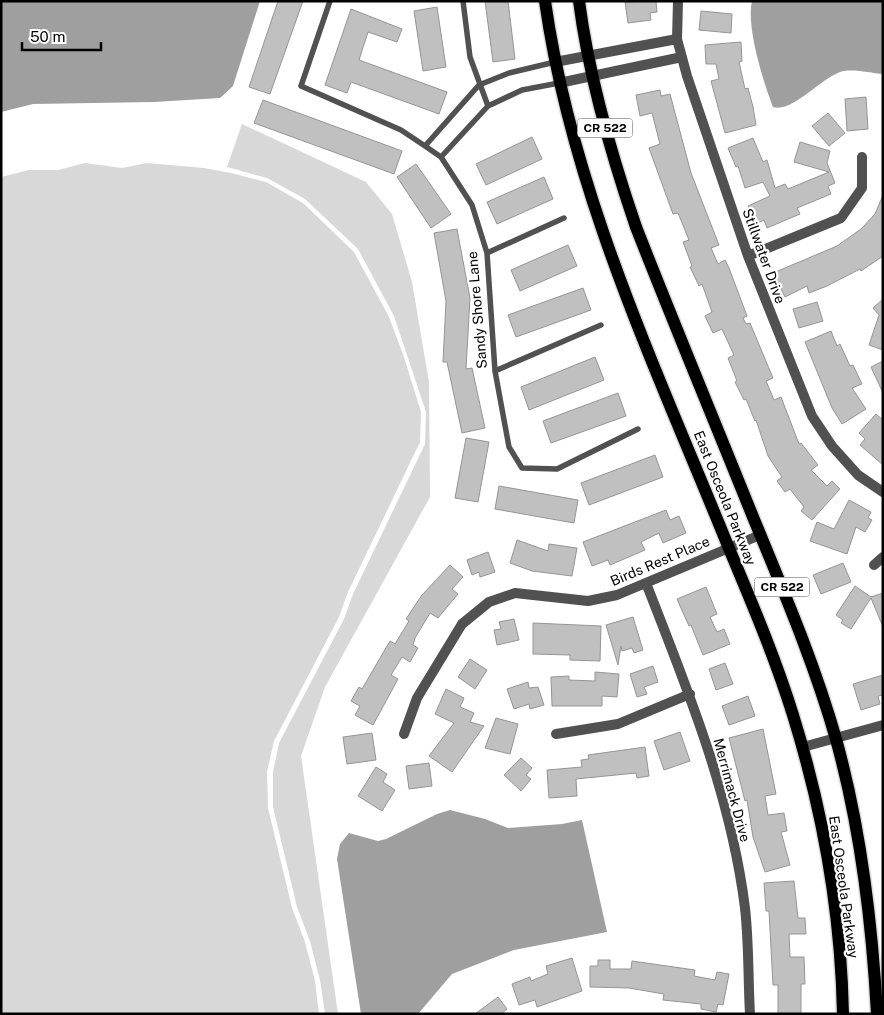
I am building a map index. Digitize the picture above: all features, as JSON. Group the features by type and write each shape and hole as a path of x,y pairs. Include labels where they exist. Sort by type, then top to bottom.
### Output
{"main road":[{"name":"East Osceola Parkway","path":"545,1 559,83 572,138 605,242 781,678 803,747 824,836 832,885 843,1014"},
{"name":"East Osceola Parkway","path":"579,1 592,77 620,179 636,227 806,648 836,738 856,822 865,876 877,1014"}],"street":[{"name":"Stillwater Drive","path":"678,1 677,39 682,57 748,256 812,416 832,446 858,475 883,492"},
{"path":"555,62 677,39"},
{"path":"559,83 682,57"},
{"path":"748,256 841,218 862,188 862,157"},
{"name":"Birds Rest Place","path":"404,734 417,698 462,624 489,602 515,593 588,601 617,595 760,535"},
{"path":"874,565 883,557"},
{"name":"Merrimack Drive","path":"646,583 690,694 717,776 745,908 750,1014"},
{"path":"556,734 618,724 690,694"},
{"path":"803,747 883,725"}],"lane":[{"name":"Sandy Shore Lane","path":"330,1 301,86 401,130 441,157 472,205 487,254 495,370 509,447 522,468 557,468 638,429"},
{"path":"462,1 470,58 488,106"},
{"path":"425,146 479,85 509,74 555,62"},
{"path":"441,157 488,106 522,90 559,83"},
{"path":"487,254 564,218"},
{"path":"495,370 602,325"}],"shaded area":[{"path":"1,1 260,1 233,86 220,98 154,102 33,104 1,112"},
{"path":"752,1 883,1 883,74 855,71 840,72 789,105 781,108 773,107 760,69 753,39 751,25"},
{"path":"242,124 366,182 392,214 412,282 429,382 430,497 325,687 301,756 338,1014 325,1014 320,980 310,941 297,907 273,807 273,772 279,743 344,619 353,594 425,444 426,412 394,316 358,249 305,199 267,178 227,167"},
{"path":"85,163 122,168 147,163 204,168 266,182 303,203 354,252 389,317 421,412 420,442 348,592 339,617 274,741 267,772 268,808 292,908 305,942 315,981 319,1014 1,1014 1,177 29,170 58,170"},
{"path":"450,810 485,819 508,828 562,824 582,820 607,932 514,950 452,974 418,1014 361,1014 337,859 340,844 349,833 378,841 386,839 437,814"}],"building":[{"path":"278,1 303,1 270,94 249,87"},
{"path":"485,1 508,1 515,59 493,62"},
{"path":"656,1 657,12 650,13 651,20 628,23 625,2"},
{"path":"437,7 446,67 423,71 414,11"},
{"path":"351,9 402,29 397,42 368,32 359,60 447,92 439,114 351,82 347,93 325,85"},
{"path":"701,11 732,14 731,33 699,30"},
{"path":"741,42 742,61 739,62 745,89 748,88 756,125 725,133 711,81 719,79 716,64 706,64 705,45"},
{"path":"660,90 661,96 670,94 691,173 719,245 711,248 718,264 725,260 729,268 747,316 743,318 746,324 750,323 773,378 766,381 774,400 781,397 799,444 801,443 818,465 811,470 827,486 832,481 840,489 812,520 801,511 804,507 790,489 785,492 777,481 782,477 768,456 756,420 735,382 737,381 728,358 734,355 722,329 713,333 705,316 712,312 702,284 699,286 690,267 692,266 683,242 689,240 678,213 673,214 649,148 660,144 652,113 640,116 636,95"},
{"path":"866,97 868,129 847,131 845,99"},
{"path":"263,100 402,151 394,174 254,123"},
{"path":"828,113 845,133 829,146 812,126"},
{"path":"532,137 542,159 486,185 476,164"},
{"path":"753,138 763,162 767,160 775,188 785,184 788,189 829,172 794,162 800,142 830,151 827,163 835,183 828,186 831,194 797,208 800,214 767,228 764,220 756,224 748,206 770,196 763,182 745,188 738,166 736,167 728,148"},
{"path":"416,164 451,214 431,228 397,177"},
{"path":"544,177 553,199 497,224 487,202"},
{"path":"883,195 883,256 861,271 860,269 827,286 809,293 807,286 785,297 773,273 837,246 861,229 875,214"},
{"path":"457,229 470,298 466,369 472,368 485,428 462,433 447,362 443,362 446,301 434,233"},
{"path":"568,245 577,266 520,291 511,270"},
{"path":"583,288 591,310 516,337 508,315"},
{"path":"883,299 883,350 869,345 879,315 873,308"},
{"path":"817,302 823,321 799,328 793,309"},
{"path":"831,331 837,346 840,344 850,366 853,365 862,384 852,388 866,409 842,424 832,408 805,342"},
{"path":"595,357 604,380 529,410 521,387"},
{"path":"883,361 883,393 871,367"},
{"path":"618,393 626,416 551,443 543,421"},
{"path":"876,414 883,420 883,465 860,445 865,439 859,433"},
{"path":"466,438 489,442 478,502 455,498"},
{"path":"655,455 663,477 589,505 581,483"},
{"path":"499,486 578,500 574,523 495,509"},
{"path":"849,500 871,512 868,518 872,520 865,532 856,527 847,554 810,541 817,522 834,529"},
{"path":"666,510 670,520 679,516 686,533 663,543 659,533 641,542 645,550 610,565 608,560 592,566 583,542"},
{"path":"517,540 548,551 549,544 577,548 572,576 532,571 510,563"},
{"path":"488,552 495,572 480,577 479,572 472,575 467,560"},
{"path":"843,563 851,582 821,594 813,575"},
{"path":"450,565 463,577 452,589 458,594 438,618 430,613 415,638 413,645 418,648 410,662 402,657 391,675 398,679 373,725 355,715 360,706 351,701 359,687 362,689 390,641 395,644 409,621 406,619 422,595"},
{"path":"855,586 871,597 883,593 883,627 871,598 851,629 841,623 843,620 836,615"},
{"path":"706,587 717,614 710,617 717,632 724,629 730,644 703,655 691,625 689,626 677,599"},
{"path":"633,617 643,650 634,653 632,648 622,651 621,646 618,665 606,625"},
{"path":"514,619 519,640 497,645 494,630 501,629 499,622"},
{"path":"533,623 601,626 600,661 570,660 570,655 533,654"},
{"path":"470,659 487,670 475,689 458,677"},
{"path":"725,663 733,684 716,690 709,669"},
{"path":"653,666 658,682 644,687 647,694 637,697 630,674"},
{"path":"595,672 619,674 617,697 602,696 602,706 552,706 551,677 569,676 569,680 595,681"},
{"path":"883,675 883,695 878,696 880,704 861,710 853,684"},
{"path":"528,682 529,688 538,687 544,705 530,709 529,704 514,709 507,689"},
{"path":"446,689 464,698 460,707 474,713 470,722 484,726 452,772 429,756 454,723 435,714"},
{"path":"748,696 755,716 729,725 722,706"},
{"path":"496,718 518,724 510,754 485,748"},
{"path":"763,729 776,794 765,796 768,815 784,813 787,831 781,832 790,865 765,872 753,837 747,800 745,801 729,738"},
{"path":"680,732 690,761 664,770 654,741"},
{"path":"372,733 376,760 347,764 343,737"},
{"path":"645,747 649,776 637,778 636,773 576,779 577,796 549,798 547,770 582,767 581,760 589,759 588,755"},
{"path":"521,758 532,768 526,775 531,779 521,791 504,775"},
{"path":"429,763 432,786 409,789 406,766"},
{"path":"376,767 387,774 383,782 395,790 382,811 358,796"},
{"path":"794,881 798,918 805,918 806,934 789,934 790,957 804,957 805,984 801,984 801,1014 778,1014 778,985 773,985 769,911 766,911 764,883"},
{"path":"572,958 582,991 537,1007 535,1000 519,1005 512,984 530,977 531,981 548,974 546,966"},
{"path":"598,960 610,960 610,969 631,969 632,961 695,970 694,976 715,980 717,972 729,974 723,1005 718,1004 716,1012 701,1009 701,1004 663,1000 664,994 629,988 590,987 590,966 598,966"},
{"path":"498,997 507,1009 501,1014 475,1014"}]}
